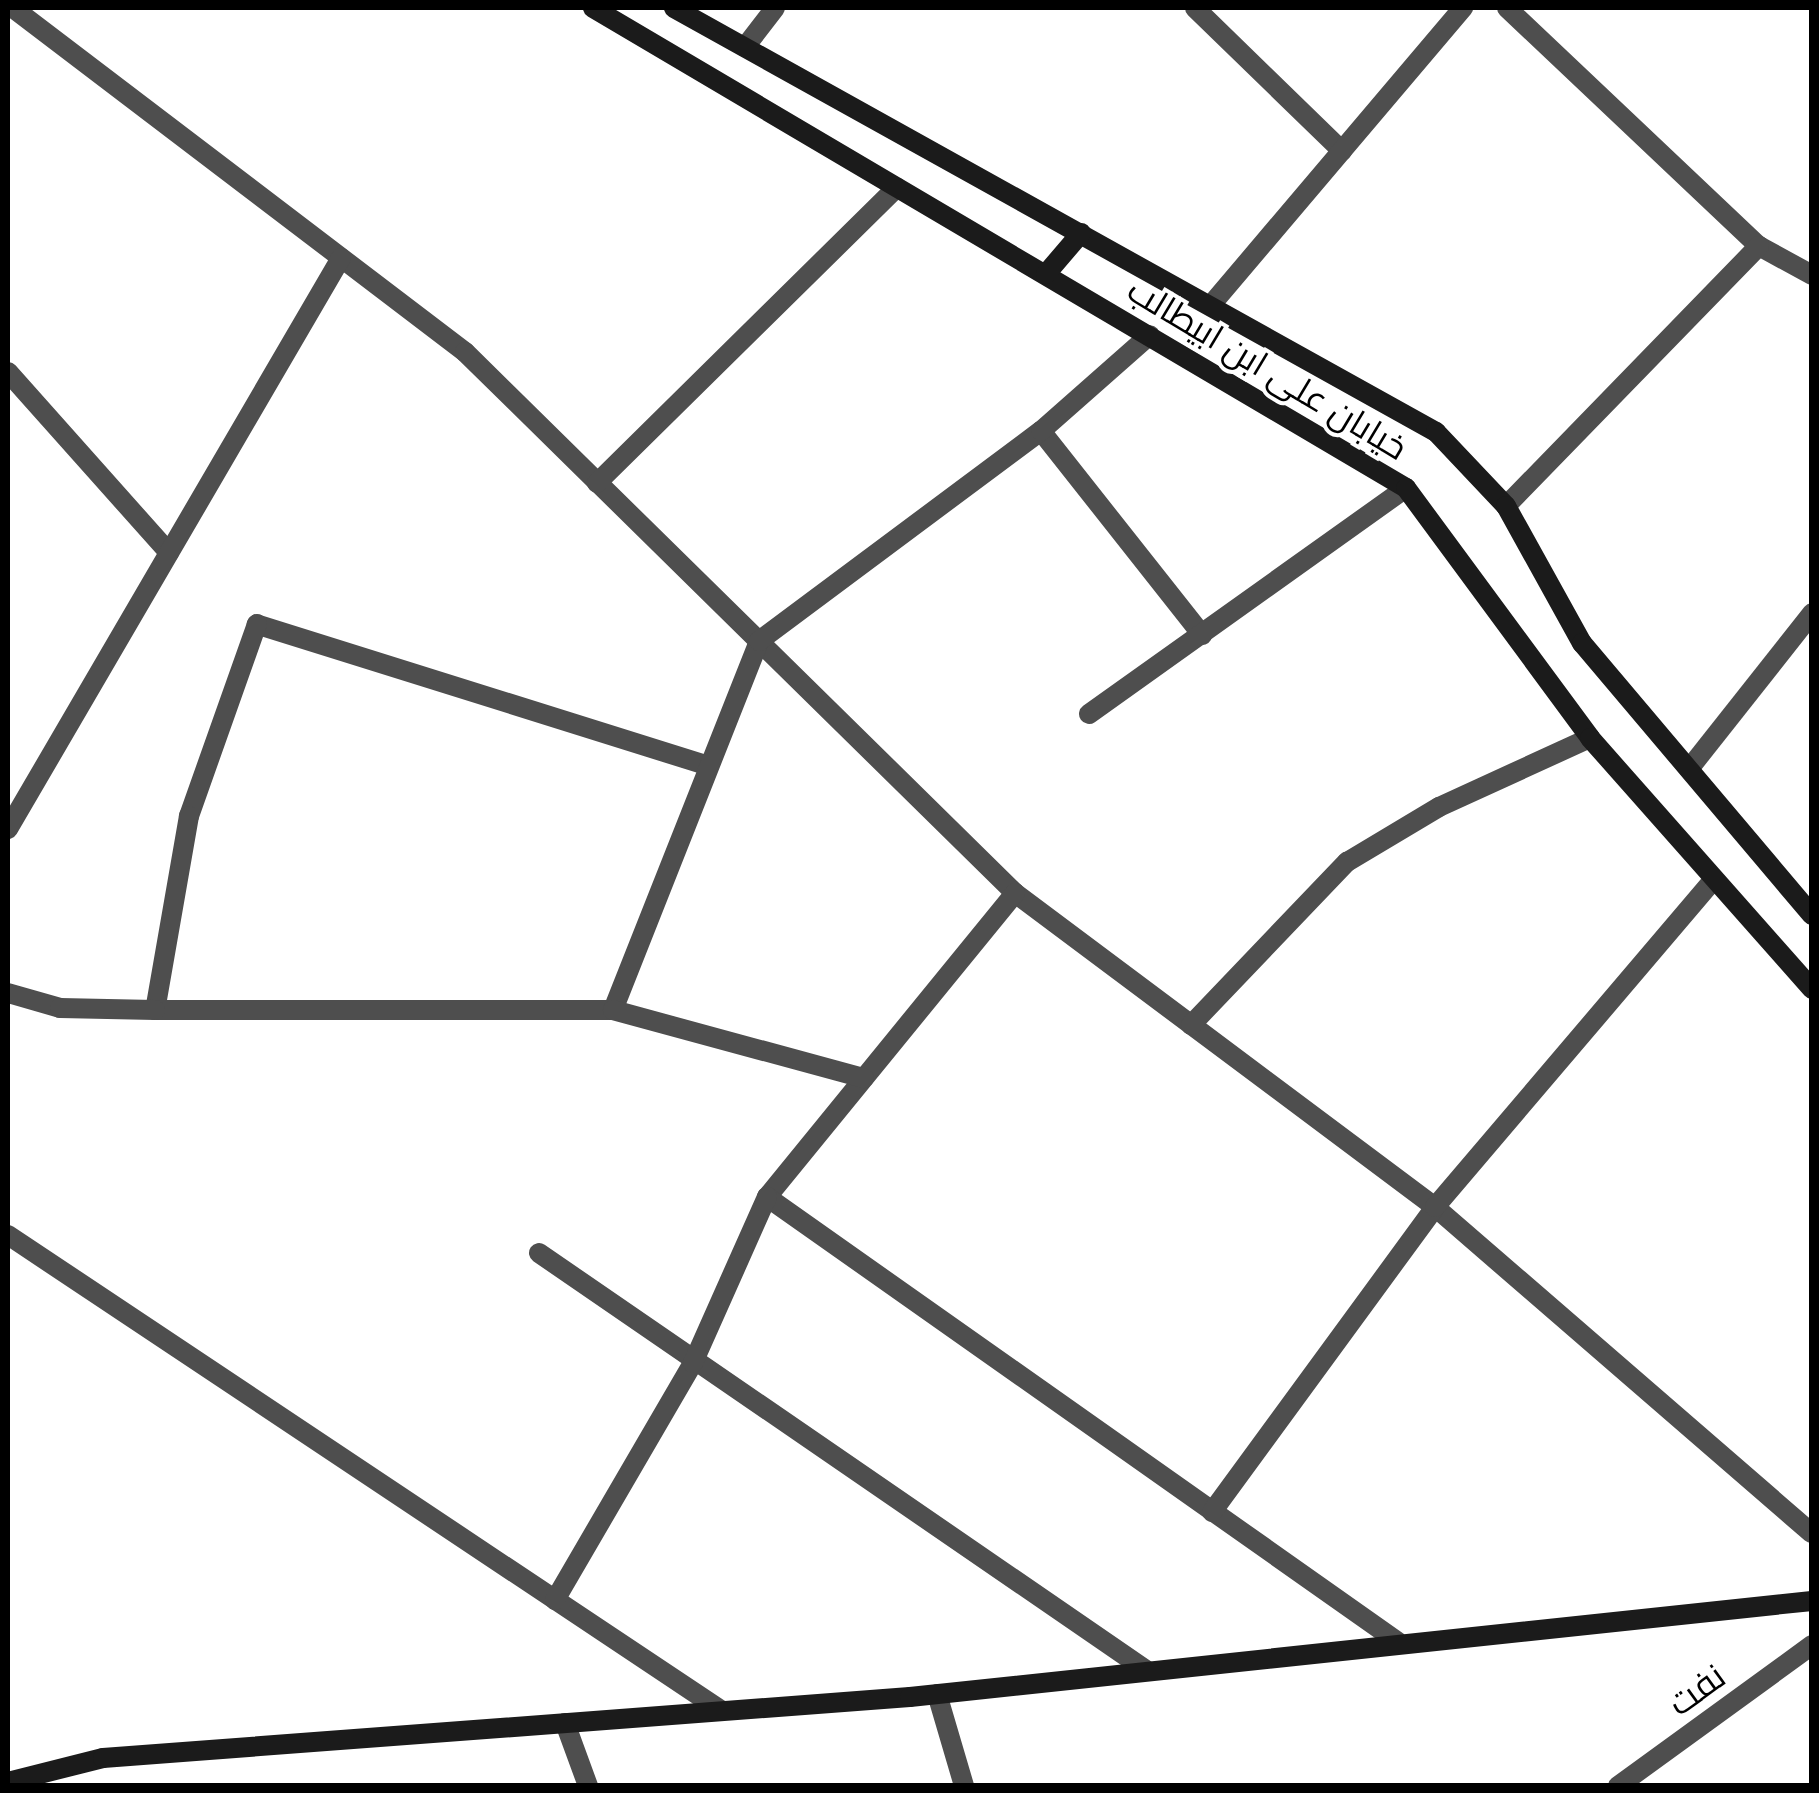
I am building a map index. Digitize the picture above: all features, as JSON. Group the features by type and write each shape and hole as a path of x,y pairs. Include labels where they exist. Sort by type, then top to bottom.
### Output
{"street":[{"path":"13,8 465,352 1015,893 1436,1207 1812,1532"},
{"name":"خیابان علی ابن ابیطالب","path":"593,8 1406,488 1590,738 1712,881 1812,989"},
{"name":"خیابان علی ابن ابیطالب","path":"674,8 1436,432 1506,506 1582,644 1812,915"},
{"path":"745,47 776,8"},
{"path":"1195,8 1342,151"},
{"path":"1211,305 1463,8"},
{"path":"1507,8 1759,246 1812,276"},
{"path":"597,482 898,188"},
{"path":"1046,274 1082,233"},
{"path":"1506,506 1759,246"},
{"path":"8,829 341,258"},
{"path":"613,1010 758,641 1041,431 1150,335"},
{"path":"8,372 169,553"},
{"path":"1041,431 1202,635"},
{"path":"1089,714 1406,488"},
{"path":"1689,769 1812,613"},
{"path":"154,1010 189,816 257,624 709,766"},
{"path":"1191,1024 1347,862 1439,807 1590,738"},
{"path":"1212,1512 1436,1207 1712,881"},
{"path":"555,1600 693,1363 767,1197 1015,893"},
{"path":"8,993 60,1008 613,1010 864,1078"},
{"path":"767,1197 1398,1642"},
{"path":"8,1235 722,1711"},
{"path":"540,1253 693,1363 1146,1670"},
{"path":"8,1782 103,1758 937,1694 1812,1601"},
{"name":"نفت","path":"1618,1786 1812,1645"},
{"path":"937,1694 964,1786"},
{"path":"565,1723 588,1786"}]}
